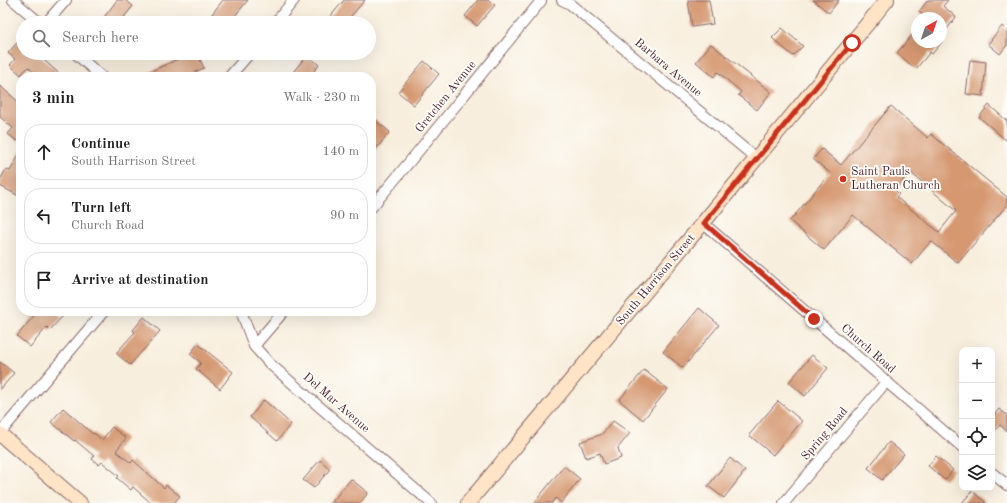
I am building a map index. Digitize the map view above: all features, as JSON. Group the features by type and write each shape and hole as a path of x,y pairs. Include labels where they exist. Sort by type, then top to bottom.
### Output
{"main road":[{"name":"South Harrison Street","path":"468,503 704,223 887,0"},
{"path":"0,434 80,503"}],"street":[{"path":"13,0 32,16"},
{"path":"52,16 66,0"},
{"path":"281,16 294,0"},
{"name":"Gretchen Avenue","path":"376,202 540,0"},
{"name":"Barbara Avenue","path":"562,0 570,4 757,159"},
{"path":"83,60 96,72"},
{"path":"233,72 244,60"},
{"name":"Church Road","path":"704,223 959,444"},
{"path":"0,434 100,316"},
{"name":"Del Mar Avenue","path":"243,316 254,346 270,364 430,503"},
{"path":"254,346 280,316"},
{"name":"Spring Road","path":"784,503 886,382"},
{"path":"995,475 1007,485"}],"building":[{"path":"117,0 125,0 133,6 125,16 105,16"},
{"path":"223,0 248,0 235,16 210,16"},
{"path":"344,0 365,0 351,16 331,16"},
{"path":"478,0 488,0 495,5 477,26 465,16"},
{"path":"688,0 709,0 713,24 692,27"},
{"path":"813,0 839,0 829,13"},
{"path":"928,0 948,0 943,6 956,17 947,29 947,12 919,12"},
{"path":"1002,26 1007,31 1007,45 1000,54 988,44"},
{"path":"782,28 803,46 793,56 772,38"},
{"path":"911,36 911,48 937,48 932,54 930,52 916,69 897,53"},
{"path":"16,44 16,60 44,60 57,72 34,72 28,67 24,72 18,72 10,65 15,59 8,53"},
{"path":"711,44 771,92 757,110 738,95 741,92 718,72 714,77 696,62"},
{"path":"176,60 200,60 204,68 195,72 149,72"},
{"path":"303,60 313,60 319,65 313,72 293,72"},
{"path":"970,60 986,62 983,96 966,94"},
{"path":"424,61 439,74 414,105 398,92"},
{"path":"0,86 16,100 16,140 8,134 13,128 0,117"},
{"path":"989,105 1007,121 1007,141 979,117"},
{"path":"891,106 928,138 931,134 1007,197 1007,205 958,263 931,241 912,264 853,215 824,250 790,221 830,173 813,159 822,149 841,165","holes":["910,172 956,211 939,232 896,197 899,194 895,190"]},
{"path":"376,121 390,132 376,149"},
{"path":"16,160 16,194 0,186 0,180 6,169 10,171"},
{"path":"699,308 719,325 683,368 663,352"},
{"path":"34,316 62,317 50,330 47,327 30,347 17,336"},
{"path":"144,317 160,331 130,365 116,353 135,332 133,330"},
{"path":"198,344 233,372 220,389 196,369 201,363 190,354"},
{"path":"812,355 828,368 805,396 789,382"},
{"path":"0,362 14,373 0,390"},
{"path":"644,370 668,389 643,420 619,400"},
{"path":"264,400 291,424 277,441 250,417"},
{"path":"778,401 802,421 773,455 749,435"},
{"path":"63,408 102,440 112,427 126,438 116,451 131,463 133,460 164,488 166,485 180,496 174,503 151,503 133,487 131,490 117,478 119,476 102,462 99,465 92,459 94,456 51,422"},
{"path":"999,409 1007,415 1007,431 1000,425 995,431 995,414"},
{"path":"613,421 630,433 618,448 621,458 604,464 600,453 586,458 580,442 602,434"},
{"path":"889,442 904,454 882,480 868,468"},
{"path":"936,456 953,470 945,480 928,466"},
{"path":"730,458 745,471 724,498 708,486"},
{"path":"320,460 330,469 314,488 303,480"},
{"path":"564,466 580,479 561,503 556,498 552,503 534,503"},
{"path":"351,479 368,493 360,503 331,503"},
{"path":"972,491 986,503 962,503"}],"place":[{"name":"Saint Pauls Lutheran Church","path":"843,179"}],"route":[{"path":"814,319 704,223 852,43"}]}
